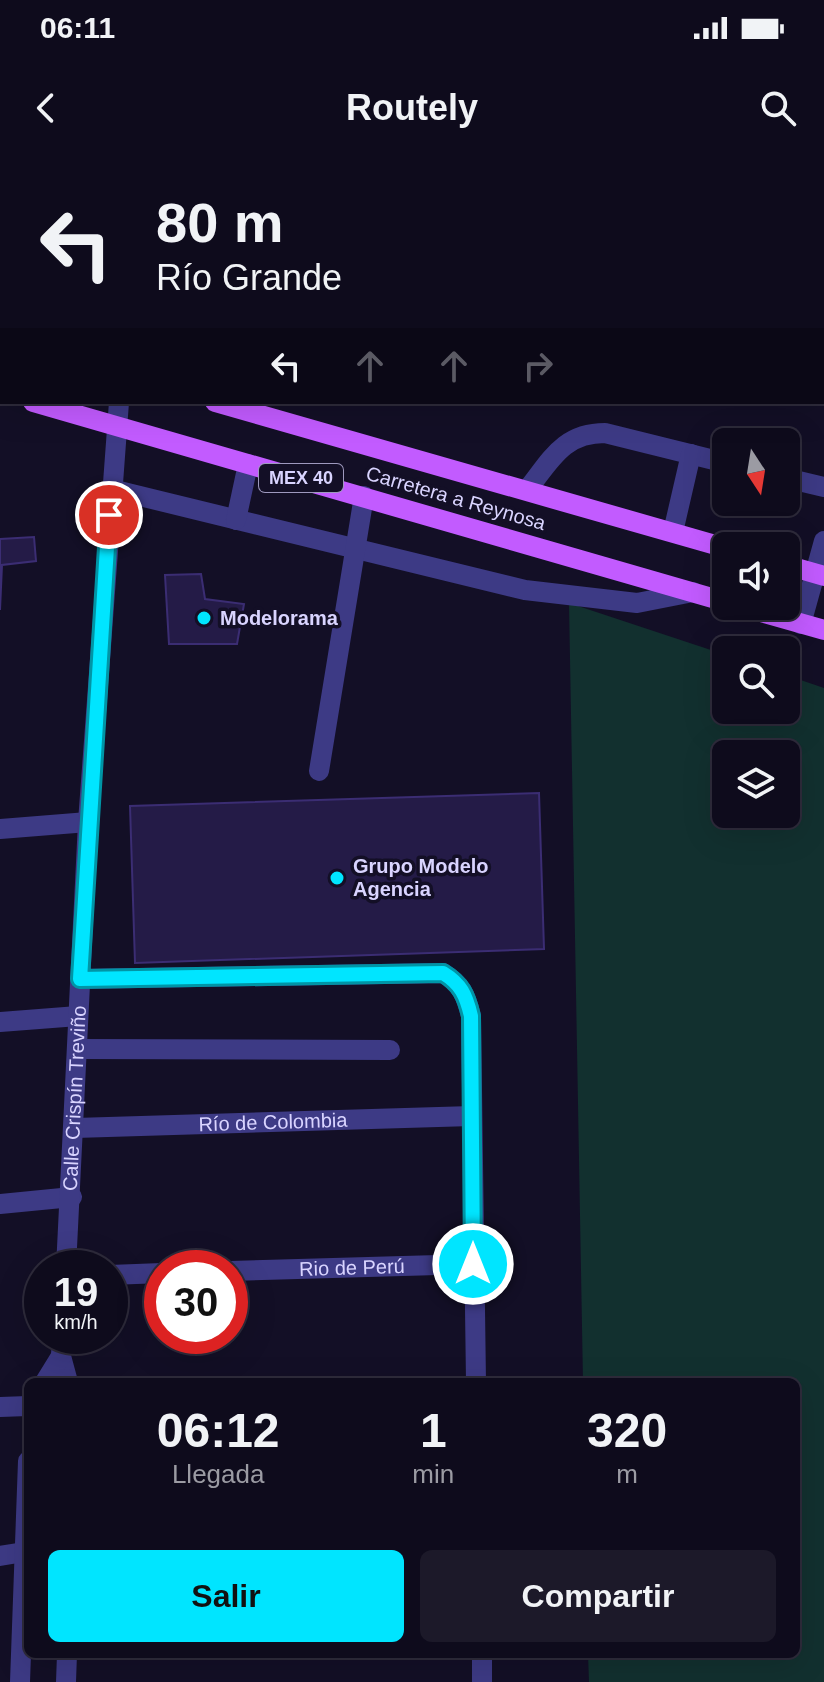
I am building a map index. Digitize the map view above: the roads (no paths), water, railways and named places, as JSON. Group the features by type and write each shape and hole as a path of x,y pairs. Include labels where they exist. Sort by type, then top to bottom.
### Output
{"main road":[{"name":"Carretera a Reynosa","path":"40,404 712,598"},
{"name":"Carretera a Reynosa","path":"222,404 712,544"},
{"path":"800,569 821,575"},
{"path":"787,620 824,630"}],"street":[{"name":"Calle Crispín Treviño","path":"68,1250 88,822 119,404"},
{"path":"527,490 559,450 586,433 605,433 712,459"},
{"path":"673,532 691,454"},
{"path":"236,520 248,464"},
{"path":"800,481 824,487"},
{"path":"111,489 525,590 637,603 693,592"},
{"path":"319,771 364,496"},
{"path":"801,624 821,575 824,541"},
{"path":"0,829 88,822"},
{"path":"80,979 443,973 457,982 466,995 471,1016 476,1378"},
{"path":"0,1022 78,1016"},
{"path":"77,1049 390,1050"},
{"name":"Río de Colombia","path":"75,1128 472,1116"},
{"path":"0,1204 72,1197"},
{"name":"Rio de Perú","path":"248,1270 473,1264"},
{"path":"47,1378 57,1354"},
{"path":"63,1354 67,1378"},
{"path":"0,1407 24,1406"},
{"path":"0,1556 24,1552 20,1682"},
{"path":"66,1682 67,1658"},
{"path":"482,1658 482,1682"}],"place":[{"name":"Modelorama","path":"204,618"},
{"name":"Grupo Modelo Agencia","path":"337,878"}]}
